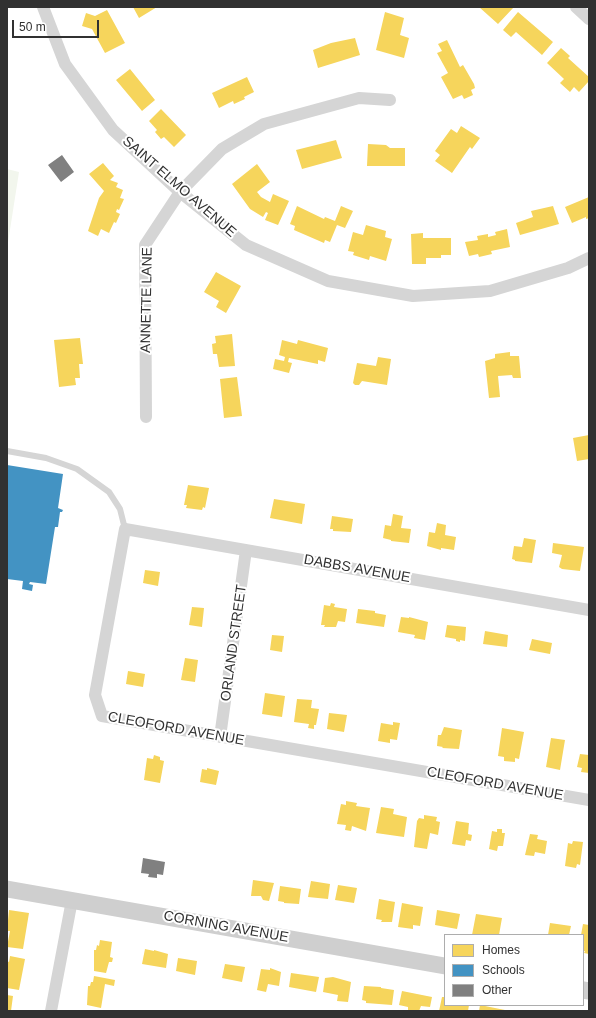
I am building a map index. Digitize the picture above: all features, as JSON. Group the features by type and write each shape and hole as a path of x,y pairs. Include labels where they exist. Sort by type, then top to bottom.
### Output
{"street":[{"name":"SAINT ELMO AVENUE","path":"43,7 65,64 113,130 180,192 246,245 328,281 413,296 490,291 568,268 589,258"},
{"path":"576,7 589,19"},
{"name":"ANNETTE LANE","path":"146,417 145,245 180,192 222,149 264,124 359,98 390,100"},
{"name":"DABBS AVENUE","path":"125,529 589,610"},
{"name":"CLEOFORD AVENUE","path":"125,529 95,695 102,716 589,800"},
{"name":"ORLAND STREET","path":"220,737 246,550"},
{"name":"CORNING AVENUE","path":"7,889 444,966"},
{"path":"51,1011 72,900"}],"lane":[{"name":"CLEOFORD AVENUE","path":"7,451 46,458 77,469 109,492 120,509 125,529"}],"shaded area":[{"path":"7,169 19,172 7,249"}],"building: Homes":[{"path":"133,7 157,7 139,18"},
{"path":"479,7 514,7 498,24"},
{"path":"107,10 125,43 105,53 92,29 82,26 86,13 95,16"},
{"path":"385,12 404,18 400,35 409,38 404,58 376,50"},
{"path":"518,12 553,42 542,55 516,32 511,37 503,30"},
{"path":"355,38 360,55 318,68 313,50 331,43"},
{"path":"447,40 460,67 463,65 474,84 475,88 471,90 473,95 464,99 462,95 453,99 441,77 448,73 437,53 442,51 438,44"},
{"path":"561,48 570,56 568,58 589,77 589,81 579,92 574,87 570,92 560,83 564,79 547,63"},
{"path":"130,69 155,100 142,111 116,80"},
{"path":"247,77 254,92 244,97 245,99 234,104 233,101 219,108 212,93"},
{"path":"161,109 186,135 174,147 164,137 161,139 155,132 157,130 149,121"},
{"path":"461,126 480,138 472,149 470,147 452,173 435,161 440,155 435,151 451,129 457,133"},
{"path":"336,140 342,158 302,169 296,150"},
{"path":"368,144 386,145 390,148 405,148 405,166 367,166"},
{"path":"103,163 114,176 110,180 118,183 116,187 123,190 120,198 124,199 119,210 117,209 116,212 120,214 109,233 101,229 98,236 88,231 99,198 104,191 89,174"},
{"path":"257,164 270,182 257,192 261,197 270,202 273,194 289,201 278,225 265,220 268,213 266,212 263,217 250,209 232,184"},
{"path":"589,197 589,218 586,219 586,217 572,223 565,207"},
{"path":"297,206 324,219 325,217 335,221 341,206 353,211 345,228 337,225 330,242 325,240 324,243 294,230 295,226 290,224"},
{"path":"553,206 559,224 520,235 516,223 533,217 531,211"},
{"path":"366,225 386,231 385,237 392,239 386,261 370,256 369,260 353,255 354,252 348,251 353,232 363,235"},
{"path":"507,229 510,247 491,251 492,254 479,257 478,254 469,256 465,242 478,240 477,236 488,234 488,237 496,235 495,232"},
{"path":"423,233 423,238 451,238 451,255 441,255 441,258 426,258 426,264 412,264 411,234"},
{"path":"216,272 241,286 226,313 216,307 219,301 204,292"},
{"path":"232,334 235,366 219,367 217,354 213,354 212,344 216,343 215,336"},
{"path":"80,338 83,364 79,364 80,378 75,378 76,385 59,387 54,340"},
{"path":"282,340 297,344 298,340 328,348 325,362 318,360 318,364 289,358 288,362 292,363 289,373 273,369 275,359 284,361 285,357 279,355"},
{"path":"510,352 510,356 519,356 521,378 513,378 512,375 498,376 500,397 489,398 485,361 495,358 495,354"},
{"path":"378,357 391,359 387,385 362,381 359,385 355,385 353,383 357,363 376,366"},
{"path":"237,377 242,416 224,418 220,379"},
{"path":"589,435 589,459 577,461 573,438"},
{"path":"188,485 209,488 205,508 203,507 202,510 186,508 187,505 184,505"},
{"path":"274,499 305,504 302,524 270,518"},
{"path":"393,514 403,516 401,528 411,529 409,543 391,541 383,538 385,525 391,526"},
{"path":"332,516 353,519 351,532 333,531 333,529 330,529"},
{"path":"437,523 446,525 445,535 456,537 454,550 441,548 441,550 427,546 429,532 435,533"},
{"path":"524,538 536,540 532,563 515,561 512,559 514,546 522,547"},
{"path":"553,543 584,547 580,571 562,569 559,567 562,555 552,553"},
{"path":"145,570 160,572 158,586 143,583"},
{"path":"331,603 335,604 334,607 347,609 345,622 338,621 336,627 324,627 325,625 321,625 324,605 330,606"},
{"path":"192,607 204,608 202,627 189,625"},
{"path":"358,609 375,611 375,613 386,615 384,627 356,623"},
{"path":"401,617 409,617 428,622 425,640 414,638 415,635 398,632"},
{"path":"447,625 466,627 465,641 460,640 460,642 456,641 456,639 445,637"},
{"path":"485,631 508,635 507,647 483,644"},
{"path":"272,635 284,636 282,652 270,650"},
{"path":"532,639 552,643 550,654 529,650"},
{"path":"185,658 198,660 195,682 181,680"},
{"path":"128,671 145,674 143,687 126,684"},
{"path":"265,693 285,696 282,717 262,714"},
{"path":"297,699 312,700 311,708 319,709 314,729 308,728 309,724 294,722"},
{"path":"329,713 347,715 344,732 327,729"},
{"path":"393,722 400,723 397,740 390,739 390,743 378,741 381,723 393,725"},
{"path":"444,727 462,730 459,749 442,748 443,747 437,746 438,735 441,735"},
{"path":"502,728 524,732 519,759 515,758 515,762 504,761 504,757 498,756"},
{"path":"551,738 565,740 560,770 546,767"},
{"path":"580,754 589,755 589,773 581,772 582,768 577,767"},
{"path":"154,755 160,757 160,760 164,761 160,783 144,780 147,758 153,759"},
{"path":"207,768 219,771 216,785 200,782 202,769 207,770"},
{"path":"346,801 357,803 356,806 370,808 366,831 352,826 351,831 345,830 346,825 337,824 341,804 346,805"},
{"path":"381,807 394,809 393,814 407,817 404,837 376,833"},
{"path":"424,815 437,817 436,821 440,822 438,835 430,833 427,849 414,847 417,821 419,818 424,819"},
{"path":"456,821 469,823 468,834 472,835 471,841 466,840 465,846 452,844"},
{"path":"497,829 502,829 502,833 505,833 503,846 498,846 497,851 489,849 492,831 497,832"},
{"path":"530,834 538,835 537,839 547,841 545,854 535,852 534,856 525,855"},
{"path":"573,841 583,842 580,865 577,864 576,868 565,866 568,843 572,844"},
{"path":"253,880 274,883 269,901 263,900 261,896 251,896"},
{"path":"311,881 330,884 328,899 308,897"},
{"path":"338,885 357,888 354,903 335,900"},
{"path":"280,886 301,889 299,904 278,901"},
{"path":"379,899 395,902 392,922 381,922 382,920 376,919"},
{"path":"402,903 423,907 420,926 413,925 413,929 398,927"},
{"path":"9,910 29,913 23,949 7,947 10,931 7,931"},
{"path":"437,910 460,914 457,929 435,925"},
{"path":"476,914 502,918 499,934 472,934"},
{"path":"550,923 571,926 569,934 548,934"},
{"path":"583,924 589,925 589,954 584,953 584,934 581,934"},
{"path":"100,940 112,942 110,957 113,958 112,962 109,962 106,973 94,971 94,950 96,950 97,945 99,946"},
{"path":"145,949 168,954 166,968 142,964"},
{"path":"10,956 25,959 19,990 7,988 7,961 9,962"},
{"path":"178,958 197,961 195,975 176,971"},
{"path":"225,964 245,967 242,982 222,978"},
{"path":"270,968 281,972 279,986 268,984 266,992 257,990 261,969 270,970"},
{"path":"291,973 319,977 316,992 289,987"},
{"path":"94,976 115,980 114,986 105,984 101,1008 87,1005 88,986 90,986 91,982 93,982"},
{"path":"333,977 351,982 348,1002 337,1001 338,995 323,992 325,978"},
{"path":"364,986 381,987 394,990 392,1005 366,1003 366,1001 362,1000"},
{"path":"402,991 432,997 430,1007 421,1006 419,1011 408,1011 408,1007 399,1005"},
{"path":"7,995 13,996 11,1011 7,1011"},
{"path":"442,997 444,997 444,1006 469,1006 468,1011 439,1011"},
{"path":"480,1006 505,1010 505,1011 479,1011"}],"building: Schools":[{"path":"7,465 63,474 58,508 63,510 60,512 58,527 55,527 46,584 30,582 29,584 33,585 32,591 22,589 23,581 7,579"}],"building: Other":[{"path":"62,155 74,172 61,182 48,165"},
{"path":"143,858 165,862 163,875 157,874 157,878 148,877 149,874 141,873"}]}
